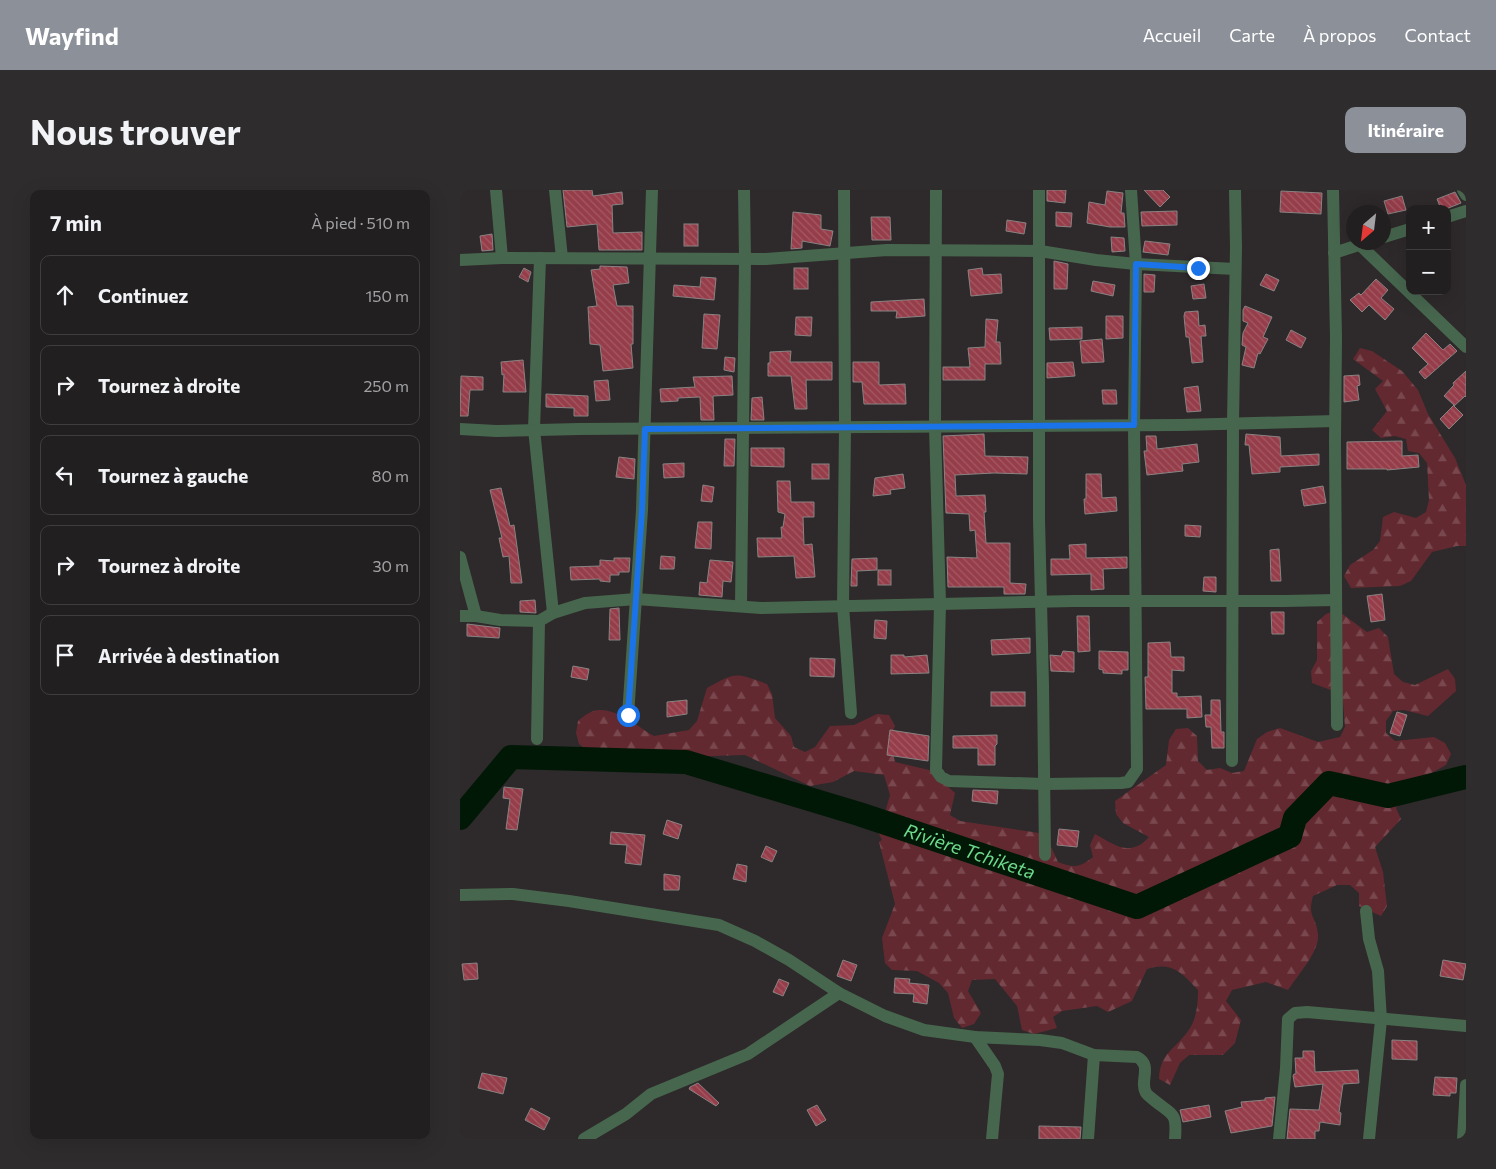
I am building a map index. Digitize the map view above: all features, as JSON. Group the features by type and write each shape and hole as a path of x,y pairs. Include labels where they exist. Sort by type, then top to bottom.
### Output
{"street":[{"path":"496,190 502,258"},
{"path":"555,190 562,258"},
{"path":"628,715 642,510 652,190"},
{"path":"741,606 744,428 744,190"},
{"path":"844,190 845,428 843,606 851,713"},
{"path":"936,190 934,427 940,604 936,770 941,777 949,781 1044,784 1128,782 1137,769 1134,425 1136,264 1131,190"},
{"path":"1039,190 1040,602 1045,856"},
{"path":"1232,761 1235,190"},
{"path":"1333,190 1336,337 1337,725"},
{"path":"1464,190 1466,195"},
{"path":"1451,216 1466,211"},
{"path":"1391,235 1406,229"},
{"path":"1334,253 1346,249"},
{"path":"460,260 502,258 766,259 887,250 1040,251 1136,264 1235,269"},
{"path":"1370,250 1466,347"},
{"path":"540,258 534,429 553,613"},
{"path":"460,429 1039,427 1335,421"},
{"path":"460,557 476,616"},
{"path":"460,616 539,621 553,613 585,602 636,599 741,606 1336,600"},
{"path":"537,739 539,621"},
{"path":"460,895 513,894 551,898 719,925 789,960 839,993 886,1016 924,1030 975,1037 1040,1040 1062,1044 1094,1055 1137,1057 1143,1060 1145,1066 1144,1089 1147,1094 1174,1116 1176,1122 1175,1139"},
{"path":"1366,911 1369,939 1378,970 1381,1020 1369,1139"},
{"path":"584,1139 626,1114 651,1094 748,1054 839,993"},
{"path":"1279,1139 1286,1068 1288,1019 1295,1013 1307,1012 1466,1026"},
{"path":"975,1037 995,1066 998,1074 992,1139"},
{"path":"1088,1139 1094,1055"},
{"path":"1463,1139 1466,1086"}],"green space":[{"path":"1360,348 1372,351 1402,371 1418,390 1428,414 1455,458 1466,485 1466,546 1457,546 1432,552 1411,581 1400,586 1351,588 1344,576 1350,565 1373,550 1380,541 1383,517 1394,512 1416,518 1426,512 1429,500 1427,463 1419,453 1408,451 1406,439 1395,436 1381,438 1372,430 1387,411 1375,389 1383,381 1353,359"},
{"path":"1337,610 1367,632 1379,628 1388,637 1394,674 1403,682 1415,685 1448,669 1455,679 1456,691 1428,716 1404,710 1393,711 1386,721 1386,733 1395,741 1434,737 1445,743 1451,754 1446,765 1413,783 1396,808 1401,819 1375,847 1383,872 1387,906 1381,916 1359,906 1359,893 1350,885 1337,885 1313,896 1311,908 1317,928 1318,941 1312,955 1288,990 1266,982 1232,990 1226,1001 1241,1020 1235,1043 1223,1055 1189,1055 1180,1063 1170,1085 1159,1079 1162,1062 1190,1028 1196,1014 1198,999 1198,990 1176,970 1163,967 1147,969 1132,1001 1108,1012 1097,1006 1062,1011 1053,1017 1057,1028 1034,1034 1022,1030 1017,1006 995,979 972,980 968,991 981,1013 974,1024 962,1028 954,1018 948,993 939,983 917,971 892,970 885,963 882,938 895,904 879,842 882,840 879,834 890,795 884,775 854,771 833,782 810,786 745,755 647,758 588,751 579,744 576,733 578,721 596,710 606,710 621,715 654,736 689,730 697,721 707,688 730,677 748,677 767,684 772,694 775,718 791,736 794,747 805,752 815,747 830,726 854,725 877,714 889,715 895,726 890,738 895,762 929,770 955,793 950,815 960,821 1039,833 1048,840 1058,862 1076,866 1093,857 1090,845 1095,834 1122,848 1135,847 1149,837 1123,823 1116,814 1115,801 1166,765 1169,740 1176,729 1188,728 1197,736 1198,761 1207,770 1220,768 1232,773 1244,771 1257,739 1267,732 1280,728 1318,742 1340,737 1345,727 1343,702 1336,692 1312,683 1311,671 1317,660 1317,622 1326,614"}],"building":[{"path":"563,190 592,190 593,196 622,192 623,204 612,205 613,233 642,232 642,250 599,250 597,224 567,227"},
{"path":"1047,190 1066,190 1065,203 1047,201"},
{"path":"1144,190 1163,190 1170,197 1160,207"},
{"path":"1107,191 1123,193 1121,213 1124,213 1125,227 1110,227 1087,223 1089,202 1105,205"},
{"path":"1281,191 1322,193 1321,214 1280,212"},
{"path":"1455,192 1461,203 1451,207 1451,205 1439,205 1437,199"},
{"path":"1402,196 1406,210 1391,213 1391,205 1385,205 1384,201"},
{"path":"1177,211 1177,225 1142,226 1141,212"},
{"path":"793,212 821,215 821,229 833,231 830,246 802,241 802,248 791,249"},
{"path":"1056,212 1072,213 1071,227 1056,226"},
{"path":"871,217 890,217 891,240 872,240"},
{"path":"1007,220 1026,223 1024,234 1006,231"},
{"path":"684,224 698,224 698,246 684,246"},
{"path":"492,234 493,250 482,251 480,236"},
{"path":"1111,237 1124,238 1125,251 1112,252"},
{"path":"1145,241 1170,244 1168,255 1143,252"},
{"path":"1054,261 1068,264 1067,289 1054,289"},
{"path":"600,266 627,267 629,283 613,285 617,306 633,306 633,344 631,344 633,368 603,371 600,345 590,344 588,307 597,306 591,270 600,269"},
{"path":"524,268 531,272 528,282 519,277"},
{"path":"794,268 808,268 808,289 794,289"},
{"path":"982,268 983,275 1001,274 1002,293 971,296 968,270"},
{"path":"1144,274 1155,275 1154,292 1144,292"},
{"path":"1266,274 1279,280 1274,291 1260,285"},
{"path":"701,277 716,278 714,300 673,296 674,285 700,287"},
{"path":"1376,279 1388,290 1381,298 1394,309 1385,320 1369,305 1362,312 1350,300 1359,293 1361,295"},
{"path":"1093,281 1115,285 1113,296 1091,291"},
{"path":"1204,284 1206,298 1193,299 1191,286"},
{"path":"924,299 925,316 896,318 897,311 871,311 871,302"},
{"path":"1245,306 1272,317 1263,337 1268,339 1260,354 1258,353 1254,368 1242,365 1246,347 1242,345 1243,333 1248,323 1243,321"},
{"path":"1198,311 1199,326 1205,325 1206,336 1201,336 1203,362 1192,363 1189,337 1186,337 1184,316 1185,312"},
{"path":"704,314 720,315 717,349 702,348"},
{"path":"1106,316 1123,316 1123,338 1106,339"},
{"path":"796,317 812,317 811,336 795,335"},
{"path":"986,319 998,320 996,342 1000,342 1001,364 985,364 985,380 943,380 943,367 970,367 968,348 985,347"},
{"path":"1082,327 1082,339 1050,340 1049,328"},
{"path":"1291,330 1306,338 1301,348 1286,340"},
{"path":"1426,333 1443,350 1450,344 1457,351 1425,379 1419,372 1428,364 1412,348"},
{"path":"1102,339 1104,362 1082,363 1080,341"},
{"path":"791,351 790,362 832,362 832,380 806,380 807,409 795,409 791,376 768,376 770,352"},
{"path":"725,357 735,358 734,372 724,370"},
{"path":"523,360 526,392 503,392 504,374 502,375 501,362"},
{"path":"853,362 879,362 879,385 905,384 906,404 864,404 862,382 853,382"},
{"path":"1073,362 1075,376 1047,378 1047,363"},
{"path":"1466,371 1466,397 1454,406 1463,415 1449,429 1440,419 1454,405 1444,396 1454,385 1453,383"},
{"path":"1359,375 1360,385 1357,386 1359,400 1344,402 1344,376"},
{"path":"461,376 483,377 483,390 470,390 468,416 460,416"},
{"path":"732,376 733,395 713,396 714,420 701,420 700,397 678,398 678,401 661,402 660,389 695,387 693,377"},
{"path":"608,380 610,400 596,401 594,381"},
{"path":"1198,386 1201,411 1187,412 1184,388"},
{"path":"1102,390 1116,390 1117,404 1103,404"},
{"path":"546,394 588,396 588,416 574,416 574,408 546,407"},
{"path":"762,397 764,420 751,420 752,398"},
{"path":"984,434 985,456 1028,457 1027,474 955,475 956,496 985,495 986,543 1010,543 1010,583 1026,584 1025,594 1004,594 1004,587 948,587 947,557 977,558 975,530 970,531 969,514 946,513 943,436"},
{"path":"1246,434 1280,437 1281,456 1319,454 1319,465 1280,467 1280,472 1252,474 1249,445 1245,445"},
{"path":"1146,436 1156,436 1157,449 1197,444 1199,462 1182,464 1183,471 1147,475 1144,451 1147,451"},
{"path":"725,439 735,439 734,466 724,466"},
{"path":"1402,441 1402,456 1418,455 1419,467 1387,470 1347,469 1347,442"},
{"path":"751,448 784,448 784,467 751,466"},
{"path":"619,457 635,459 634,479 616,477"},
{"path":"684,463 684,477 664,478 663,464"},
{"path":"812,464 829,464 829,479 812,479"},
{"path":"903,474 905,488 890,490 891,494 873,496 875,478"},
{"path":"1086,474 1101,474 1102,498 1116,497 1117,511 1085,514"},
{"path":"777,481 790,481 791,502 814,502 814,517 803,517 804,545 812,544 815,577 796,578 794,556 758,557 757,538 782,538 781,527 783,527 785,514 778,512"},
{"path":"703,485 714,487 712,502 701,501"},
{"path":"1323,486 1326,503 1304,506 1301,490"},
{"path":"501,488 510,526 514,525 522,583 511,583 509,556 503,557 499,538 502,538 490,490"},
{"path":"698,522 712,522 711,549 695,548"},
{"path":"1185,525 1201,526 1200,537 1185,536"},
{"path":"1086,544 1086,558 1127,557 1127,568 1103,569 1104,589 1091,590 1091,574 1051,575 1051,559 1070,559 1069,545"},
{"path":"1279,549 1281,581 1271,581 1270,550"},
{"path":"661,556 675,557 674,569 660,569"},
{"path":"614,558 630,558 629,572 619,572 619,575 610,575 610,582 600,581 600,579 571,580 570,567 600,566 600,560 614,561"},
{"path":"877,558 877,570 857,571 857,586 851,586 852,559"},
{"path":"710,560 733,562 731,582 723,581 722,597 699,595 700,582 707,583"},
{"path":"878,570 891,570 891,585 878,585"},
{"path":"1204,577 1216,577 1216,592 1203,591"},
{"path":"1382,594 1385,620 1371,622 1367,596"},
{"path":"535,600 536,613 520,612 520,601"},
{"path":"619,608 620,640 609,640 610,609"},
{"path":"1271,612 1284,612 1284,634 1272,634"},
{"path":"1077,616 1089,616 1090,651 1078,652"},
{"path":"875,620 887,621 886,639 874,638"},
{"path":"467,624 500,628 499,638 467,636"},
{"path":"1030,638 1030,653 992,655 991,640"},
{"path":"1170,642 1171,657 1184,657 1184,671 1172,670 1172,693 1177,693 1177,697 1201,696 1202,717 1187,718 1187,709 1146,709 1145,677 1148,677 1148,643"},
{"path":"1063,651 1074,652 1074,672 1051,671 1050,655 1061,656"},
{"path":"1099,651 1128,652 1128,670 1122,670 1122,674 1103,673 1103,670 1099,669"},
{"path":"891,655 904,655 904,657 927,655 929,673 891,674"},
{"path":"810,658 835,659 834,677 810,676"},
{"path":"573,666 589,669 587,680 571,677"},
{"path":"991,692 1025,692 1025,706 991,706"},
{"path":"687,700 687,714 667,717 667,702"},
{"path":"1211,700 1220,700 1221,732 1224,732 1224,748 1212,748 1211,727 1206,727 1205,715 1211,715"},
{"path":"1397,712 1407,715 1400,736 1390,733"},
{"path":"890,730 929,736 928,761 887,755"},
{"path":"997,735 995,765 978,765 978,748 953,748 953,736"},
{"path":"504,787 523,789 517,830 506,829 510,799 503,798"},
{"path":"973,790 998,791 997,804 972,801"},
{"path":"667,820 682,825 678,839 663,834"},
{"path":"1059,829 1079,831 1077,847 1057,845"},
{"path":"611,832 645,835 641,865 625,863 627,845 610,844"},
{"path":"766,846 777,851 772,862 761,857"},
{"path":"737,864 747,866 746,882 733,879"},
{"path":"664,874 680,876 679,890 664,890"},
{"path":"843,960 857,965 851,981 837,976"},
{"path":"1443,960 1466,964 1463,980 1440,976"},
{"path":"477,963 478,979 464,980 462,964"},
{"path":"895,978 910,979 909,983 929,985 927,1004 913,1002 914,994 894,993"},
{"path":"779,979 789,983 783,996 773,992"},
{"path":"1392,1040 1417,1041 1417,1060 1392,1059"},
{"path":"1303,1051 1314,1051 1315,1072 1358,1070 1359,1083 1343,1084 1339,1112 1341,1113 1340,1125 1320,1122 1319,1131 1315,1131 1315,1139 1287,1139 1290,1109 1319,1110 1323,1084 1295,1087 1293,1076 1296,1074 1295,1058 1303,1058"},
{"path":"482,1073 507,1078 503,1094 478,1088"},
{"path":"1435,1077 1457,1078 1456,1093 1450,1093 1450,1096 1433,1095"},
{"path":"698,1083 719,1103 716,1106 689,1089"},
{"path":"1275,1097 1272,1126 1231,1133 1225,1111 1242,1107 1241,1102 1265,1100 1265,1098"},
{"path":"817,1105 826,1120 816,1126 807,1110"},
{"path":"1209,1105 1211,1117 1183,1122 1180,1110"},
{"path":"531,1108 550,1118 544,1130 525,1120"},
{"path":"1039,1126 1081,1127 1080,1139 1039,1139"}],"waterway":[{"name":"Rivière Tchiketa","path":"460,818 511,757 686,762 859,814 1137,907 1290,836 1295,818 1329,783 1388,796 1466,777"}],"route":[{"path":"628,715 642,510 645,429 1134,425 1136,264 1198,268"}]}
